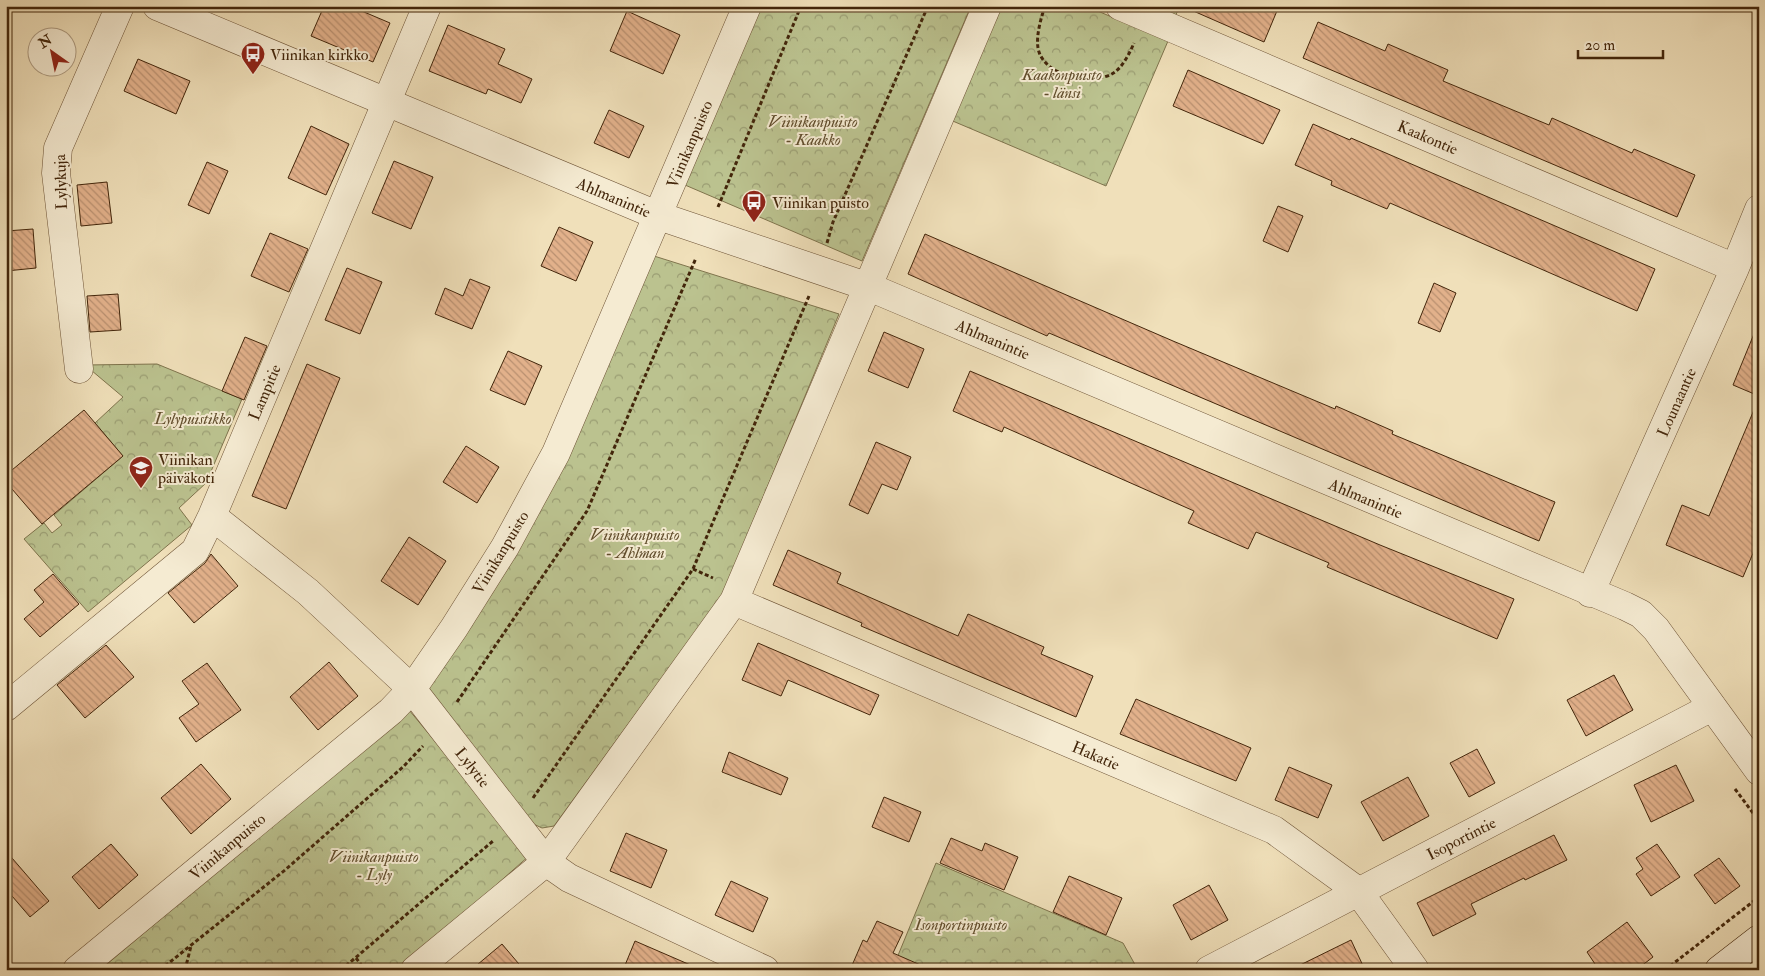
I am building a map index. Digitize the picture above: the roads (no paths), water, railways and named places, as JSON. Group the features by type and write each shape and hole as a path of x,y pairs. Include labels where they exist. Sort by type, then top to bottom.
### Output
{"street":[{"name":"Lylykuja","path":"79,369 56,172 58,148 120,6"},
{"name":"Ahlmanintie","path":"157,6 659,216 869,287 1590,593 1625,606 1647,619 1759,770"},
{"name":"Lampitie","path":"6,708 195,551 212,516 427,6"},
{"name":"Viinikanpuisto","path":"77,970 391,710 412,689 454,628 505,546 556,453 748,6"},
{"path":"415,970 546,862 734,601 987,6"},
{"name":"Kaakontie","path":"1120,6 1735,268"},
{"name":"Lounaantie","path":"1590,593 1735,268 1759,209"},
{"name":"Lylytie","path":"212,516 308,592 412,689 546,862 569,878 765,970"},
{"name":"Hakatie","path":"734,601 1274,830 1358,891 1415,970"},
{"name":"Isoportintie","path":"1209,970 1712,707"},
{"path":"1719,970 1759,939"}],"place":[{"name":"Viinikan kirkko","path":"253,75"},
{"name":"Viinikan puisto","path":"754,223"},
{"name":"Viinikan päiväkoti","path":"141,489"}],"park label":[{"name":"Kaakonpuisto - länsi","path":"1062,83"},
{"name":"Viinikanpuisto - Kaakko","path":"813,130"},
{"name":"Lylypuistikko","path":"193,418"},
{"name":"Viinikanpuisto - Ahlman","path":"635,543"},
{"name":"Viinikanpuisto - Lyly","path":"374,865"},
{"name":"Isonportinpuisto","path":"961,924"}]}
